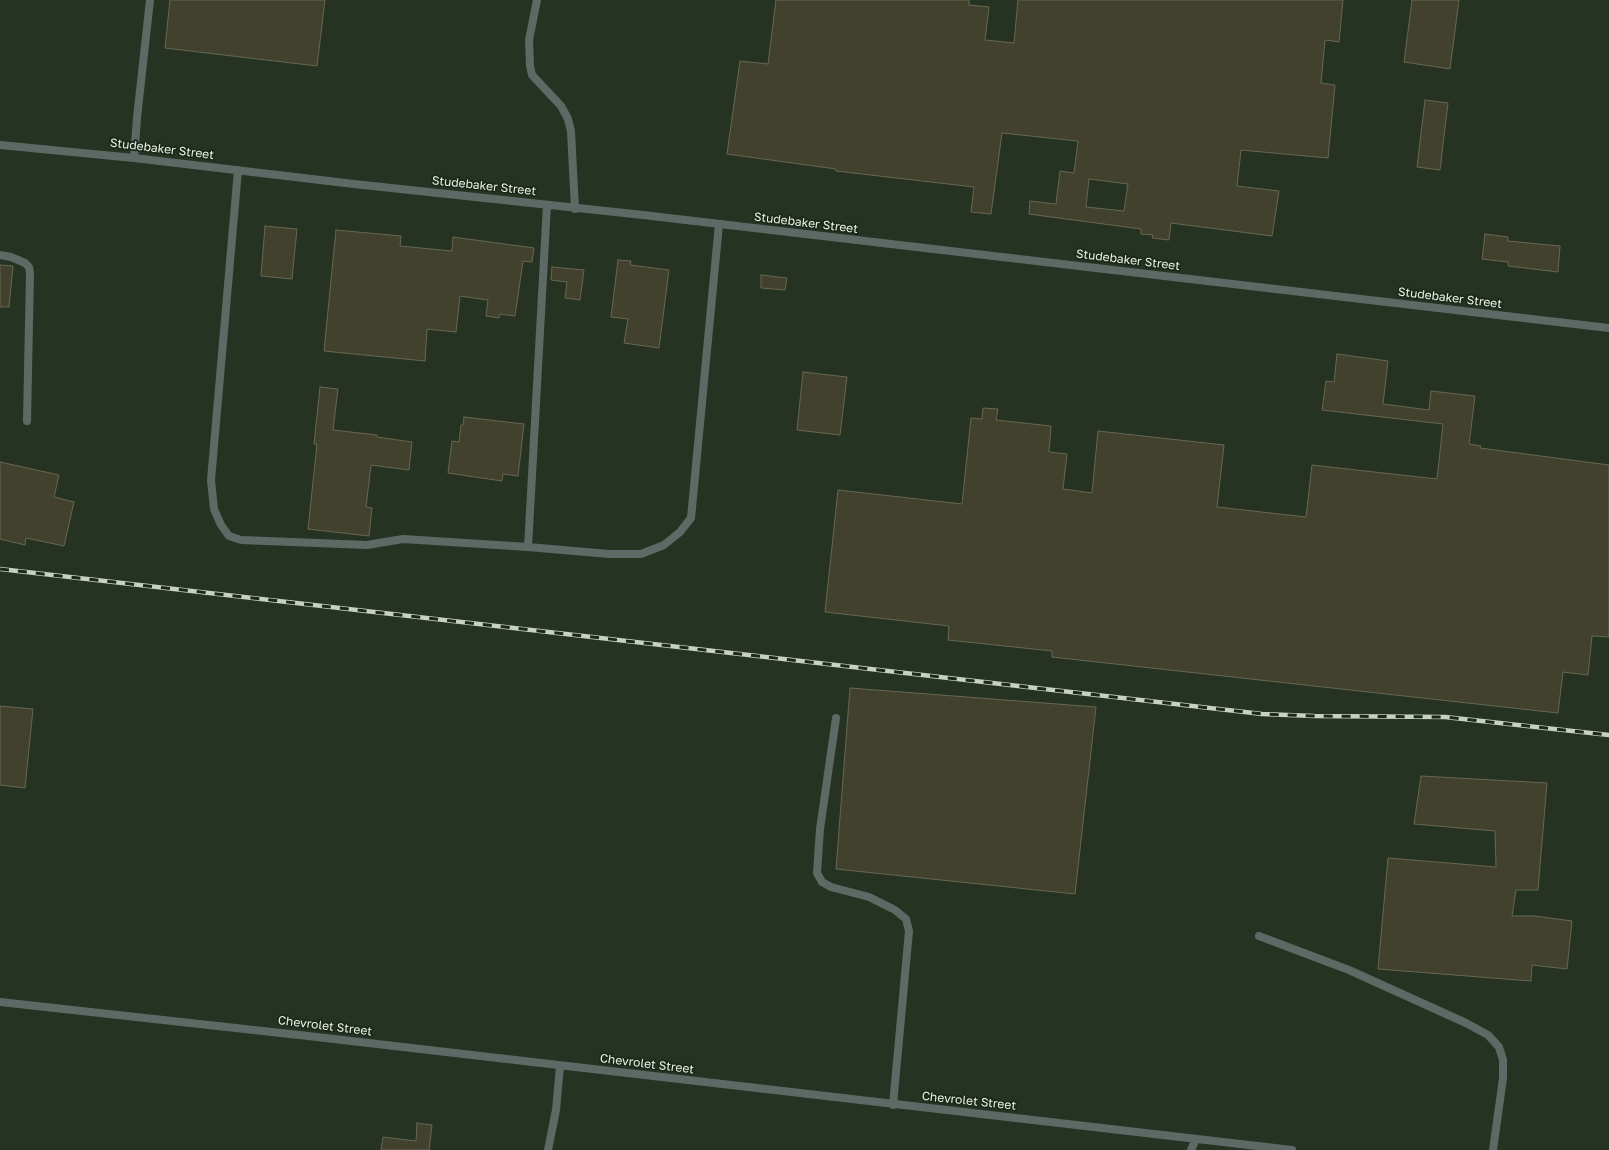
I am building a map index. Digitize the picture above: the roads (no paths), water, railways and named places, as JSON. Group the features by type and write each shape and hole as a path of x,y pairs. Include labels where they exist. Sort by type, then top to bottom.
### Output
{"lane":[{"path":"134,158 150,0"},
{"path":"536,0 529,40 530,66 532,75 561,106 568,119 571,131 575,209"},
{"name":"Studebaker Street","path":"0,145 134,158 575,209 643,215 1609,328"},
{"path":"238,170 211,480 214,509 221,525 229,536 241,540 367,545 403,539 609,554 641,554 664,545 680,532 691,518 719,224"},
{"path":"528,547 547,205"},
{"path":"0,255 11,257 25,263 29,267 30,273 27,420"},
{"path":"836,718 820,829 816,873 822,882 831,887 869,897 895,910 906,919 909,931 893,1105"},
{"path":"1260,936 1349,970 1466,1023 1488,1035 1499,1047 1503,1060 1503,1078 1493,1150"},
{"name":"Chevrolet Street","path":"0,1002 308,1036 893,1105 1292,1150"},
{"path":"548,1150 556,1110 560,1066"},
{"path":"1191,1150 1196,1139"}],"railway":[{"path":"0,569 1262,714 1445,717 1609,735"}]}
